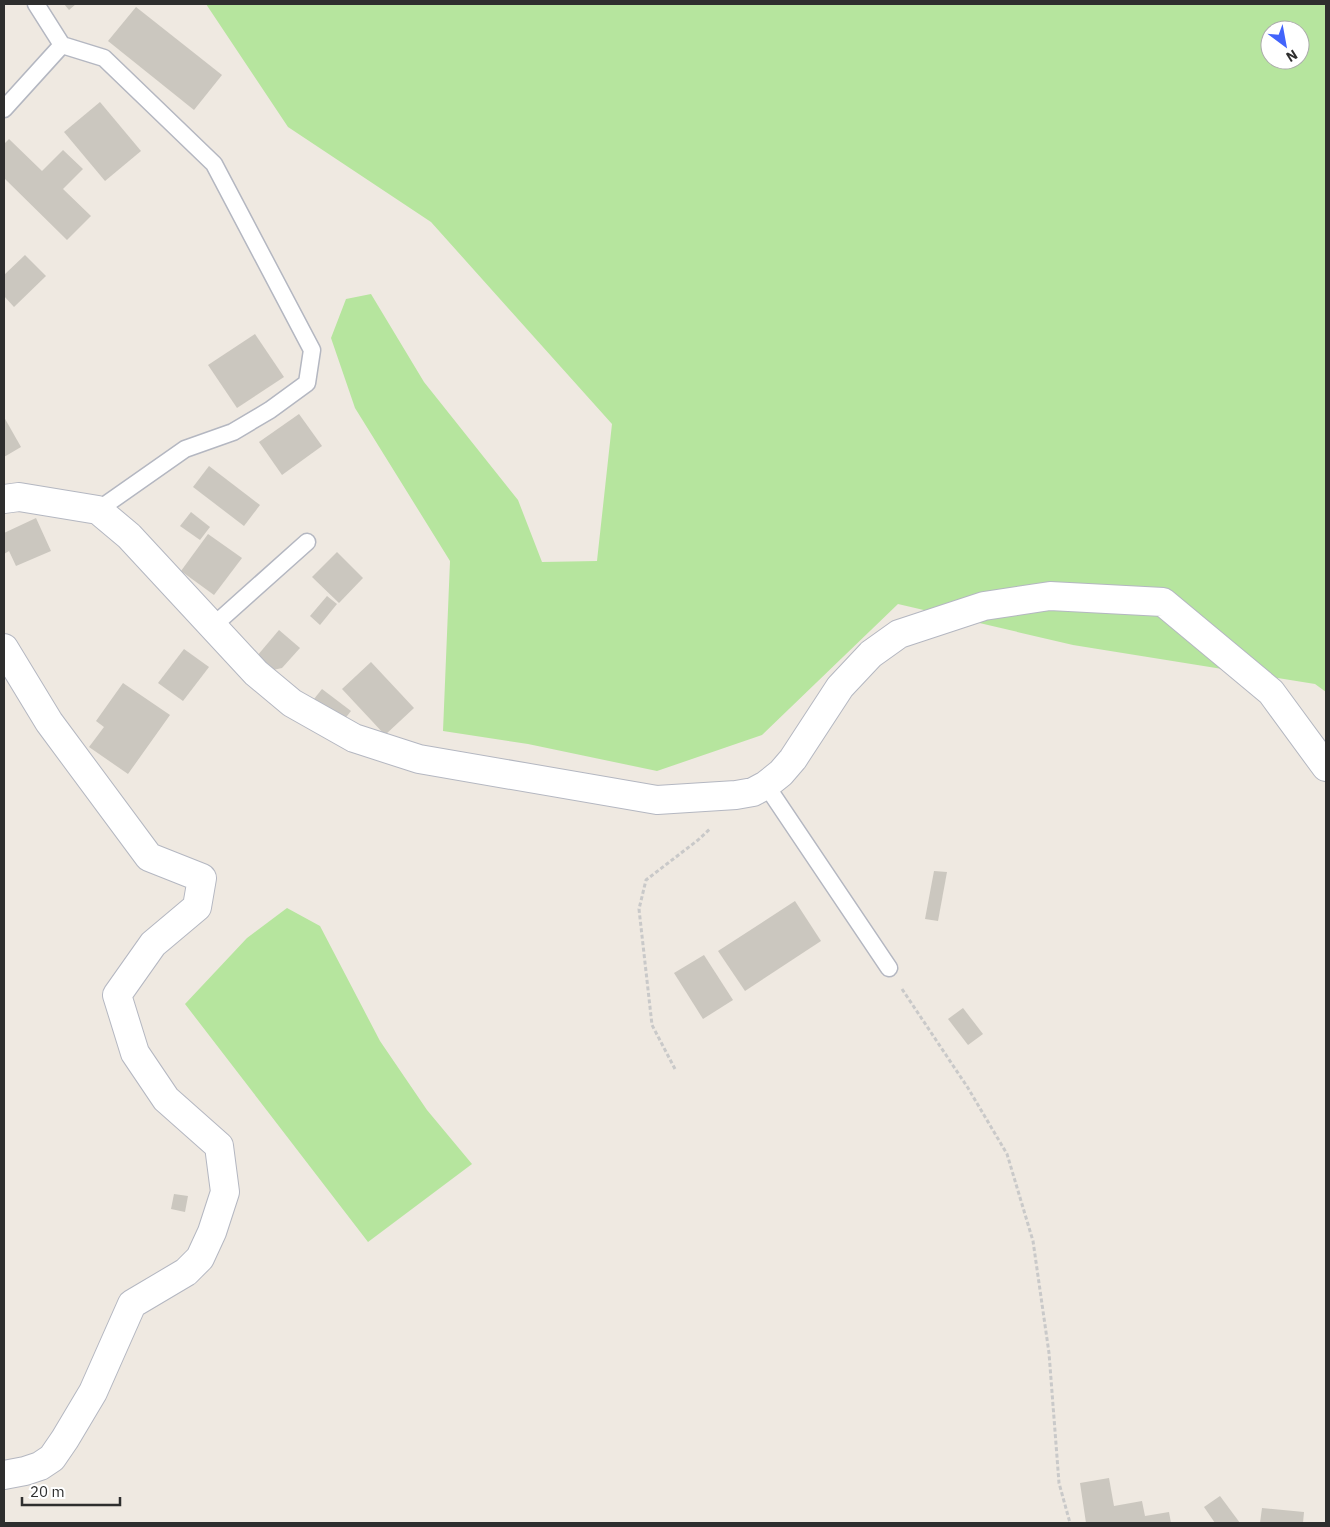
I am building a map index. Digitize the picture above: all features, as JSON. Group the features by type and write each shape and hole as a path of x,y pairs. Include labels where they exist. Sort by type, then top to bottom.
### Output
{"street":[{"path":"4,499 19,496 98,510 129,536 256,673 292,703 354,738 419,759 658,800 736,795 753,792 766,785 781,773 793,759 840,687 870,654 899,634 984,606 1050,596 1163,602 1272,692 1326,767"},
{"path":"4,648 49,722 149,856 202,878 197,907 153,944 117,995 135,1053 166,1099 219,1146 226,1192 212,1232 200,1258 186,1272 132,1304 93,1392 52,1458 40,1466 4,1476"}],"lane":[{"path":"36,4 62,44 104,58 214,164 312,350 308,382 270,410 233,432 185,449 98,510"},
{"path":"4,109 62,44"},
{"path":"213,626 307,542"},
{"path":"766,785 889,968"}],"path":[{"path":"675,1069 652,1025 639,910 646,880 698,840 721,818 736,795"},
{"path":"889,968 968,1088 1007,1154 1033,1241 1049,1353 1059,1483 1070,1523"}],"green space":[{"path":"206,4 1326,4 1326,692 1315,684 1073,645 898,604 762,735 657,771 528,744 443,731 450,561 355,408 331,338 346,299 371,294 424,382 518,500 542,562 597,561 612,424 431,222 288,127"},
{"path":"287,908 320,926 380,1041 427,1110 472,1164 368,1242 185,1004 247,938"}],"building":[{"path":"64,4 76,4 69,10"},
{"path":"136,7 222,75 194,110 108,41"},
{"path":"100,102 141,151 105,181 64,132"},
{"path":"9,139 42,171 63,150 83,169 63,189 91,216 67,240 4,178 4,144"},
{"path":"25,255 46,276 14,307 4,296 4,275"},
{"path":"255,334 284,377 237,408 208,365"},
{"path":"299,414 322,446 282,475 259,442"},
{"path":"4,417 21,447 4,457"},
{"path":"209,466 260,505 244,526 193,487"},
{"path":"191,512 210,527 200,540 180,526"},
{"path":"36,518 51,551 16,566 9,551 4,554 4,533"},
{"path":"208,534 242,558 214,595 181,571"},
{"path":"337,552 363,578 339,603 312,577"},
{"path":"327,596 337,604 320,625 310,616"},
{"path":"279,630 300,648 282,668 273,670 257,656"},
{"path":"184,649 209,667 183,701 158,683"},
{"path":"371,662 414,708 385,735 342,689"},
{"path":"123,683 170,715 128,774 89,747 104,727 96,721"},
{"path":"322,689 351,711 343,721 314,699"},
{"path":"934,871 947,872 938,921 925,919"},
{"path":"795,901 821,941 745,991 718,951"},
{"path":"704,955 733,1000 703,1019 674,973"},
{"path":"963,1008 983,1034 968,1045 948,1019"},
{"path":"174,1194 188,1196 185,1212 171,1209"},
{"path":"1109,1478 1114,1506 1142,1501 1145,1516 1169,1512 1171,1523 1086,1523 1080,1483"},
{"path":"1220,1496 1240,1523 1215,1523 1204,1507"},
{"path":"1262,1508 1304,1512 1303,1523 1260,1523"}]}
